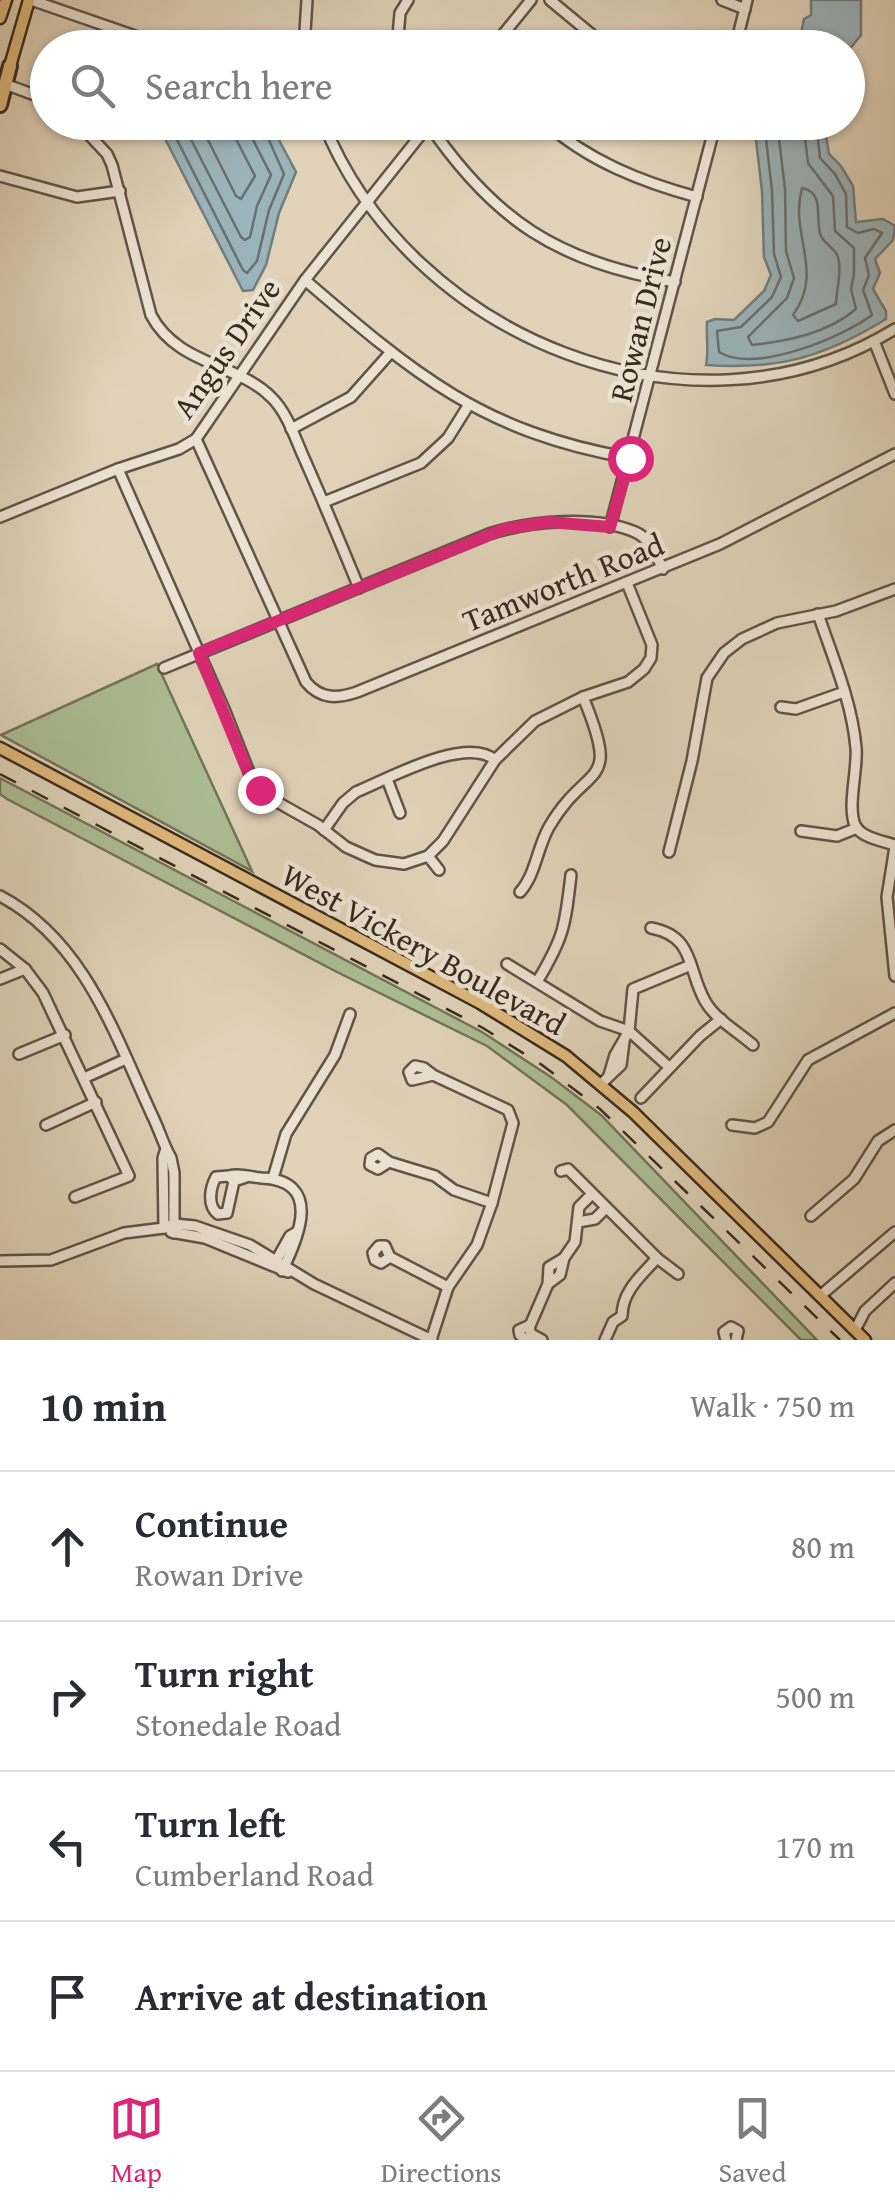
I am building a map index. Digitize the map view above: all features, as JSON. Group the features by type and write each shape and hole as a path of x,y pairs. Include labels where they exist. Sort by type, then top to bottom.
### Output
{"highway":[{"path":"0,105 10,66"}],"main road":[{"path":"0,18 6,0"},
{"path":"10,66 30,0"},
{"name":"West Vickery Boulevard","path":"0,748 510,1020 605,1080 865,1340"}],"street":[{"path":"30,0 118,30"},
{"path":"399,30 400,13 408,0"},
{"path":"507,30 531,0"},
{"path":"550,0 586,30"},
{"path":"722,0 746,4 740,30"},
{"path":"304,1 304,30"},
{"path":"3,88 30,95"},
{"path":"94,140 107,154 120,191 151,315 158,328 202,362 239,376 274,400 291,429 359,588"},
{"path":"330,140 366,203 428,272 504,326 568,354 622,371 700,379 797,372 895,329"},
{"name":"Angus Drive","path":"0,517 118,469 178,450 196,439 304,280 416,140"},
{"path":"441,140 468,179 498,208 534,234 598,265 675,282"},
{"path":"571,140 612,168 697,197"},
{"name":"Rowan Drive","path":"610,527 711,140"},
{"path":"0,176 78,197 120,191"},
{"path":"304,280 391,352 468,406 547,440 630,458"},
{"path":"874,341 895,394"},
{"path":"291,429 350,397 391,352"},
{"path":"324,502 421,463 448,438 468,406"},
{"name":"Tamworth Road","path":"196,439 306,682 315,692 337,697 358,692 662,569 895,454"},
{"path":"118,469 248,772 270,798 346,847 376,860 404,864 428,856 443,841 496,760 534,721 583,697 628,682 651,658 652,645 627,583"},
{"path":"164,668 489,534 519,526 570,521 636,532 646,540 662,569"},
{"path":"668,852 692,761 704,694 716,662 732,646 765,628 860,604 895,589"},
{"path":"818,614 844,692 857,751 853,812 857,828 895,846 887,897 895,976"},
{"path":"781,707 796,709 844,692"},
{"path":"520,892 528,882 551,824 599,767 602,746 583,697"},
{"path":"324,830 351,795 387,780 456,752 480,751 496,760"},
{"path":"387,780 400,813"},
{"path":"800,831 838,836 857,828"},
{"path":"428,856 438,870"},
{"path":"537,982 565,927 570,875"},
{"path":"0,896 21,908 64,946 91,988 166,1149 163,1158 171,1228"},
{"path":"651,928 676,936 705,1001 752,1045"},
{"path":"0,950 25,969 43,992 128,1173 127,1178 75,1197"},
{"path":"507,964 627,1036 670,1067"},
{"path":"605,1080 614,1055 627,1036 633,989 691,965"},
{"path":"0,979 25,969"},
{"path":"732,1124 756,1128 768,1122 808,1060 895,1013"},
{"path":"272,1178 286,1134 336,1055 350,1014"},
{"path":"640,1098 721,1020"},
{"path":"19,1054 65,1035"},
{"path":"84,1078 126,1058"},
{"path":"0,1262 63,1258 124,1233 171,1228 218,1232 431,1340 448,1287 476,1245 492,1203 512,1116 508,1110 433,1076"},
{"path":"46,1125 96,1102"},
{"path":"811,1216 854,1179 878,1141 895,1130"},
{"path":"389,1162 416,1168 454,1190 492,1203"},
{"path":"560,1171 568,1169 678,1274"},
{"path":"232,1178 272,1178 288,1183 300,1199 298,1232 290,1236 282,1267"},
{"path":"538,1338 526,1340 519,1330 530,1324 548,1284 549,1266 564,1258 576,1242 579,1207 592,1194"},
{"path":"578,1222 596,1220 606,1208"},
{"path":"820,1296 895,1232"},
{"path":"390,1257 448,1287"},
{"path":"605,1340 613,1322 622,1316 629,1290 657,1258"},
{"path":"855,1330 865,1311 895,1283"},
{"path":"727,1340 724,1332 731,1327 738,1331 736,1340"}],"green space":[{"path":"157,664 252,871 1,735"},
{"path":"0,778 482,1032 551,1077 601,1115 817,1340 801,1340 567,1105 487,1046 7,799 0,794"}],"water":[{"path":"811,0 861,0 861,30 802,30 804,19 811,15"},
{"path":"166,140 279,140 296,172 279,213 266,265 253,290 243,291"},
{"path":"756,140 827,140 829,154 853,186 856,222 883,219 895,226 893,240 875,259 880,273 873,289 886,311 886,319 842,343 800,358 756,365 706,365 707,322 734,320 764,291 771,275 764,257"}],"railway":[{"path":"0,774 483,1028 542,1065 600,1109 840,1340"}],"route":[{"path":"260,790 248,772 199,653 504,529 570,521 610,527 630,458"}]}
